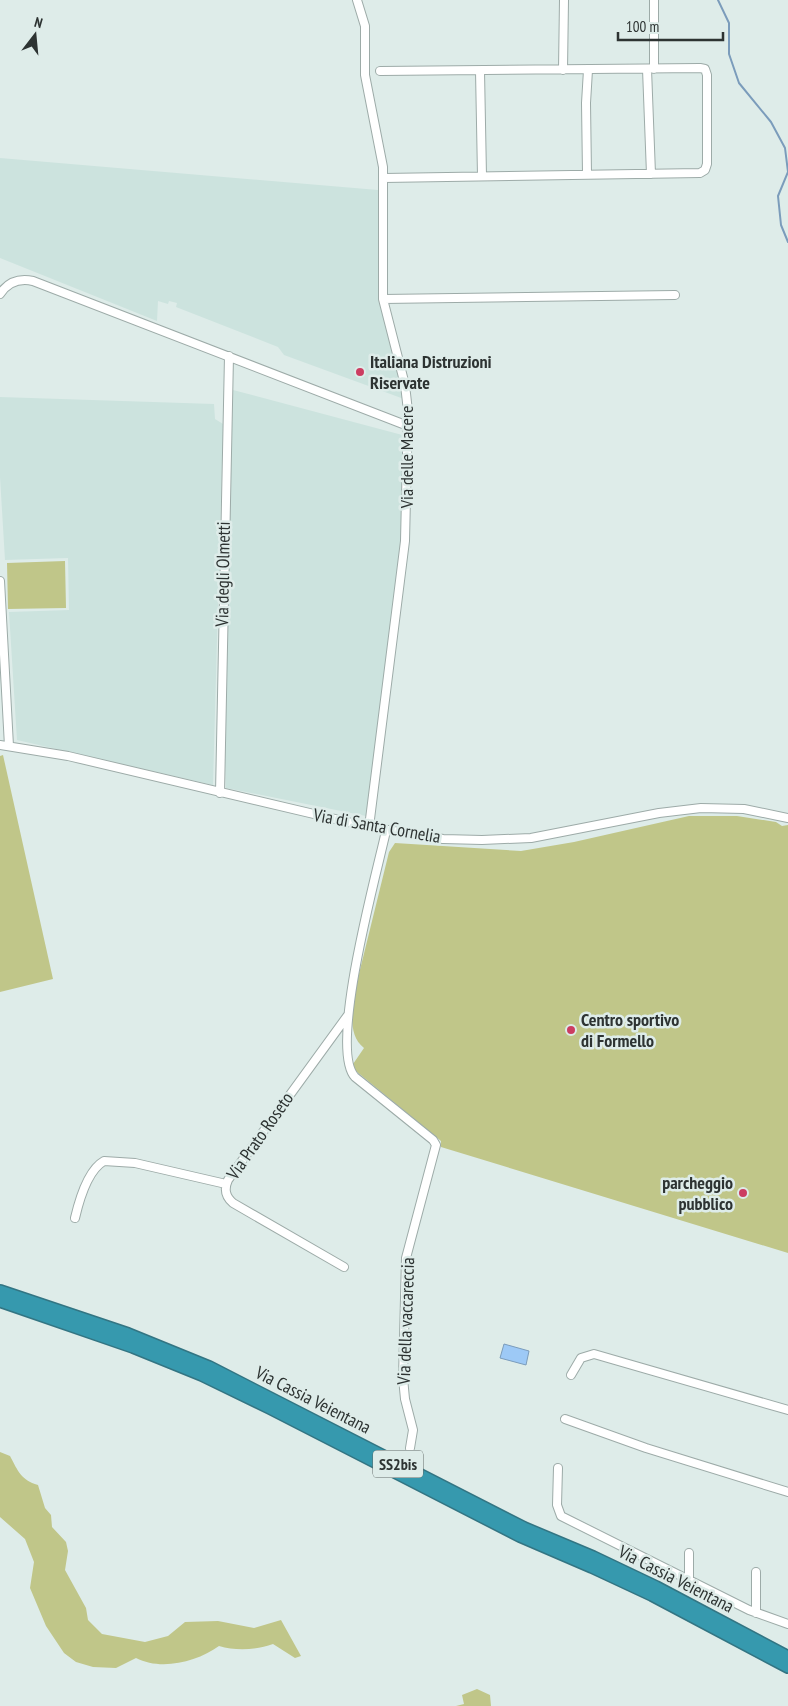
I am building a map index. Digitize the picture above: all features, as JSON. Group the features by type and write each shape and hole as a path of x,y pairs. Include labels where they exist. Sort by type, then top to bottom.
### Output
{"highway":[{"name":"Via Cassia Veientana","path":"0,1291 137,1337 209,1367 524,1528 656,1587 788,1657"},
{"name":"Via Cassia Veientana","path":"0,1301 133,1347 209,1378 520,1536 652,1595 788,1667"}],"street":[{"name":"Via delle Macere","path":"357,0 364,22 364,75 384,178 383,299 406,391 408,426 405,541 369,828"},
{"path":"563,70 564,0"},
{"path":"650,174 650,69 654,0"},
{"path":"380,71 700,68 706,71 707,164 705,170 697,174 384,178"},
{"path":"587,174 586,100 588,70"},
{"path":"480,71 482,176"},
{"path":"0,294 7,286 17,281 33,281 408,426"},
{"path":"383,299 675,294"},
{"name":"Via degli Olmetti","path":"220,793 229,356"},
{"path":"0,581 9,746"},
{"name":"Via di Santa Cornelia","path":"0,745 68,756 369,828 443,839 508,840 546,836 659,813 701,808 744,809 788,818"},
{"name":"Via Prato Roseto","path":"348,1058 348,1015 351,990 386,831"},
{"name":"Via Prato Roseto","path":"344,1267 233,1203 227,1196 226,1184 348,1015"},
{"name":"Via della vaccareccia","path":"348,1058 349,1067 354,1075 433,1140 436,1146 406,1258 403,1378 405,1399 413,1430 410,1448"},
{"path":"76,1218 81,1199 95,1169 104,1161 129,1162 226,1184"},
{"path":"571,1375 581,1358 594,1354 788,1410"},
{"path":"565,1419 646,1448 788,1492"},
{"path":"558,1468 557,1505 561,1516 756,1613 788,1624"},
{"path":"689,1553 689,1580"},
{"path":"756,1572 756,1613"}],"shaded area":[{"path":"0,158 378,190 381,196 380,295 404,399 284,355 278,347 176,307 177,303 169,301 168,304 158,301 157,321 0,258"},
{"path":"233,390 406,436 404,530 366,816 226,788 224,722"},
{"path":"0,397 214,404 215,419 223,424 213,785 17,740 9,612 69,610 68,558 5,560 0,477"}],"green space":[{"path":"65,561 66,608 8,609 7,563"},
{"path":"3,755 53,979 0,992 0,756"},
{"name":"Centro sportivo di Formello","path":"689,816 737,816 776,822 782,826 788,825 788,1253 441,1147 441,1141 351,1067 364,1048 358,1042 353,1027 352,1010 356,986 389,852 395,843 521,851 574,842"},
{"path":"0,1452 10,1456 24,1478 38,1485 45,1508 51,1515 52,1527 66,1542 68,1551 65,1570 86,1608 88,1620 102,1634 145,1642 168,1636 185,1622 218,1621 254,1628 281,1620 301,1656 295,1658 273,1644 260,1648 246,1649 232,1649 219,1646 210,1652 179,1663 156,1664 136,1658 116,1668 93,1667 76,1662 64,1653 46,1626 30,1588 34,1562 25,1539 0,1517"},
{"path":"477,1689 490,1695 491,1706 456,1706 464,1704 462,1695"}],"water":[{"path":"504,1344 529,1351 526,1365 500,1358"}],"waterway":[{"path":"718,0 729,23 729,54 739,83 771,122 785,148 788,172 778,196 781,225 788,242"}],"place":[{"name":"Italiana Distruzioni Riservate","path":"360,372"},
{"name":"Centro sportivo di Formello","path":"571,1030"},
{"name":"parcheggio pubblico","path":"743,1193"}]}
